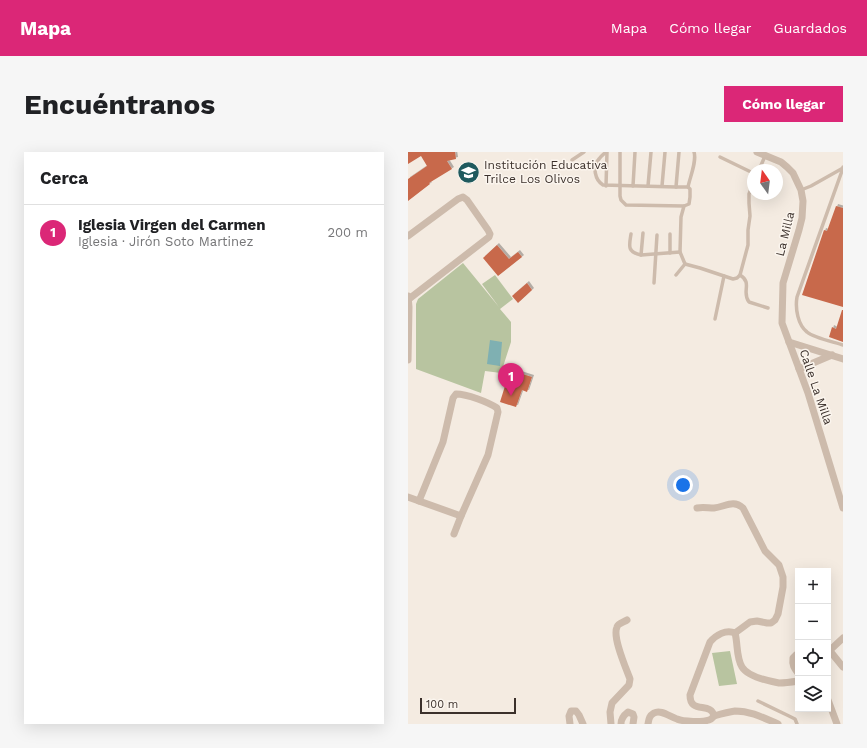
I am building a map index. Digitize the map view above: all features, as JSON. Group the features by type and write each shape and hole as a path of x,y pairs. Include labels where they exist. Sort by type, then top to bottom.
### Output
{"street":[{"name":"La Milla","path":"757,152 781,162 787,167 795,177 801,190 803,201 800,230 783,283 782,323 789,342"},
{"path":"408,236 458,199 463,197 490,234 489,237 408,297 408,360"},
{"path":"789,342 843,359"},
{"name":"Calle La Milla","path":"789,342 808,393 843,508"},
{"path":"799,369 832,356"},
{"path":"419,501 443,442 453,398 456,394 472,397 497,408 498,412 488,455 454,534"},
{"path":"408,497 461,516"},
{"path":"697,508 715,508 728,504 740,505 743,508 765,551 779,565 783,577 783,587 778,614 775,620 767,624 758,621 750,622 735,633"},
{"path":"611,724 610,708 612,703 630,682 630,678 618,647 616,633 616,627 627,620"},
{"path":"714,716 710,709 692,704 690,695 710,642 724,632 730,631 735,633"},
{"path":"735,633 739,660 742,667 748,673 761,679 781,683 795,681"},
{"path":"831,649 843,638"},
{"path":"831,653 843,667"},
{"path":"795,656 792,658 793,667 795,670"},
{"path":"831,708 837,724"},
{"path":"570,724 569,716 571,711 576,711 583,724"},
{"path":"648,724 649,718 652,714 658,711 680,720 703,721 728,712 745,712 757,715 778,724"},
{"path":"621,724 624,715 628,712 633,714 634,724"}],"lane":[{"path":"572,160 584,152"},
{"path":"606,152 606,186"},
{"path":"606,152 598,159 595,172 603,186 688,187"},
{"path":"620,152 620,196 621,200 626,205 684,206"},
{"path":"633,186 635,152"},
{"path":"648,186 651,152"},
{"path":"662,186 665,152"},
{"path":"676,187 679,152"},
{"path":"685,264 680,252 681,218 684,206 688,204 690,197 690,189 688,187 694,161 694,152"},
{"path":"761,164 765,155"},
{"path":"720,157 747,170"},
{"path":"801,190 811,186 843,167"},
{"path":"843,167 796,303 800,321 807,332 843,345"},
{"path":"685,264 732,279 737,278 740,275 748,245 750,216 749,200"},
{"path":"641,254 643,233"},
{"path":"631,234 629,246 632,252 641,254 656,254 680,252"},
{"path":"670,234 670,253"},
{"path":"654,284 657,235"},
{"path":"676,276 685,264"},
{"path":"740,275 746,281 747,300 768,308"},
{"path":"715,319 724,276"},
{"path":"758,701 795,719 797,724"}],"green space":[{"path":"463,263 499,307 482,284 495,275 513,299 500,309 511,322 511,342 501,373 485,371 481,393 416,369 416,304 418,299"},
{"path":"730,651 737,684 719,686 712,653"}],"water":[{"path":"490,340 502,342 500,366 487,364"}],"building":[{"path":"408,152 455,152 456,159 447,161 452,169 429,183 430,184 408,201 408,179 427,166 421,156 408,164"},
{"path":"836,206 843,208 843,307 802,295 824,230 827,231"},
{"path":"497,245 509,259 518,252 522,257 498,276 483,258"},
{"path":"527,283 532,290 518,303 512,296"},
{"path":"842,310 843,342 829,337 832,327 836,329"},
{"path":"510,370 532,377 527,392 522,390 516,407 500,402"}],"place":[{"name":"Institución Educativa Trilce Los Olivos","path":"469,172"},
{"name":"Iglesia Virgen del Carmen","path":"511,396"}]}
